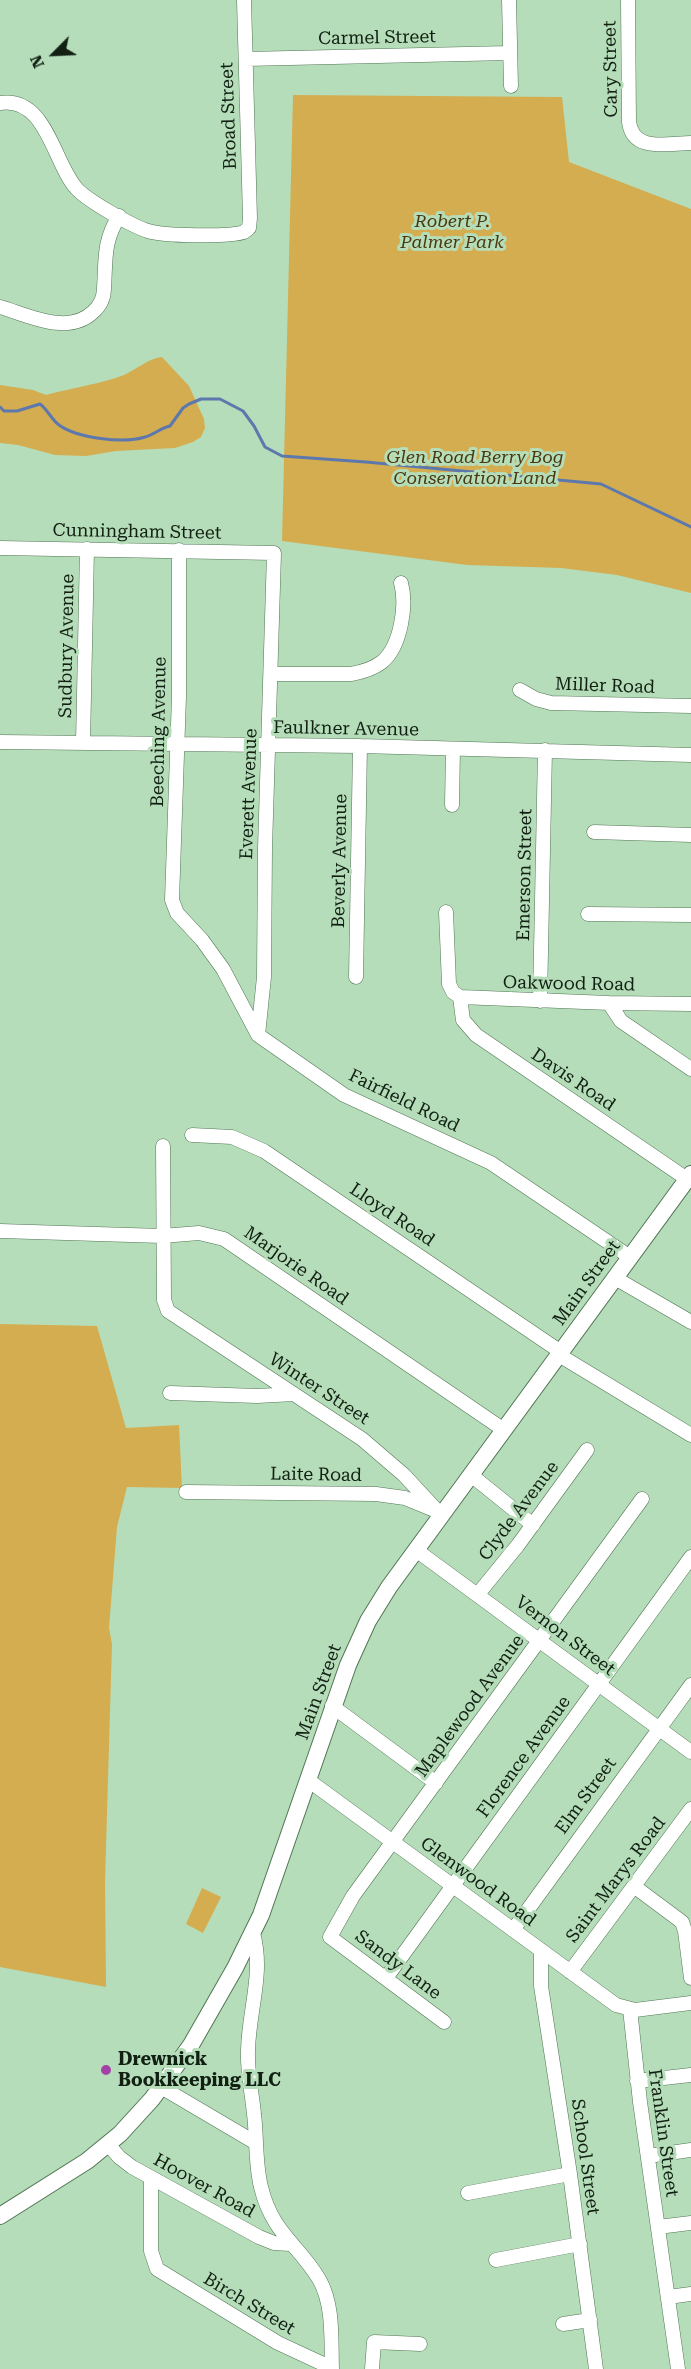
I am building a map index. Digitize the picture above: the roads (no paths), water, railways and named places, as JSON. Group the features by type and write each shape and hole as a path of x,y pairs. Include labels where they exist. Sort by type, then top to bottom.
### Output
{"main road":[{"name":"Main Street","path":"0,2216 75,2169 108,2144 131,2123 161,2087 191,2045 253,1933 271,1891 332,1706 368,1621 441,1515 689,1176"}],"street":[{"name":"Broad Street","path":"119,216 140,228 156,233 236,234 247,231 250,218 243,0"},
{"path":"509,0 511,86"},
{"name":"Cary Street","path":"628,0 629,122 634,137 646,143 691,143"},
{"name":"Carmel Street","path":"246,59 509,53"},
{"path":"0,103 17,104 34,114 74,184 85,196 119,216 107,241 103,296 88,317 73,323 62,324 0,307"},
{"name":"Cunningham Street","path":"0,548 274,553"},
{"name":"Sudbury Avenue","path":"83,743 87,549"},
{"name":"Beeching Avenue","path":"177,913 172,900 179,550"},
{"name":"Everett Avenue","path":"258,1035 264,977 274,553"},
{"path":"271,674 351,674 363,672 381,663 388,656 398,634 405,597 401,583"},
{"name":"Miller Road","path":"520,690 536,699 551,702 691,706"},
{"name":"Faulkner Avenue","path":"0,742 360,746 691,755"},
{"name":"Beverly Avenue","path":"356,977 360,746"},
{"path":"452,805 453,749"},
{"name":"Emerson Street","path":"540,1001 545,750"},
{"path":"594,832 691,835"},
{"name":"Davis Road","path":"446,912 455,993 462,1020 476,1035 689,1176"},
{"name":"Fairfield Road","path":"177,913 202,940 223,969 258,1035 344,1095 491,1164 630,1257"},
{"path":"588,914 691,915"},
{"name":"Oakwood Road","path":"455,993 540,1001 691,1004"},
{"path":"609,1003 621,1021 691,1069"},
{"name":"Lloyd Road","path":"192,1135 232,1137 264,1151 560,1354 691,1435"},
{"path":"162,1236 164,1146"},
{"name":"Marjorie Road","path":"0,1232 162,1236 206,1233 232,1243 504,1430"},
{"name":"Winter Street","path":"162,1236 166,1307 170,1313 375,1449 410,1481 441,1515"},
{"path":"615,1278 691,1322"},
{"path":"170,1393 268,1396 294,1394"},
{"name":"Clyde Avenue","path":"478,1594 533,1525 587,1450"},
{"path":"471,1475 533,1525"},
{"name":"Laite Road","path":"186,1492 393,1495 423,1505 441,1515"},
{"name":"Maplewood Avenue","path":"330,1937 347,1905 642,1499"},
{"name":"Vernon Street","path":"416,1550 691,1752"},
{"name":"Florence Avenue","path":"386,1977 691,1557"},
{"name":"Elm Street","path":"513,1930 691,1686"},
{"path":"332,1706 436,1783"},
{"name":"Glenwood Road","path":"308,1780 609,2000 630,2009"},
{"name":"Saint Marys Road","path":"570,1972 691,1809"},
{"path":"635,1887 682,1922 691,1978"},
{"path":"253,1933 258,1954 258,1972 251,2012 248,2053 259,2176 265,2201 275,2224 313,2271 324,2289 331,2327 332,2368"},
{"name":"Sandy Lane","path":"330,1937 444,2022"},
{"name":"School Street","path":"541,1950 541,1986 570,2174 596,2369"},
{"path":"630,2009 691,2003"},
{"name":"Franklin Street","path":"630,2009 637,2081 678,2369"},
{"path":"637,2081 691,2075"},
{"path":"161,2087 256,2144"},
{"name":"Hoover Road","path":"108,2144 125,2163 258,2237 273,2243 290,2244"},
{"path":"648,2156 691,2150"},
{"path":"468,2193 570,2174"},
{"name":"Birch Street","path":"151,2178 151,2251 154,2264 162,2273 278,2343 332,2368"},
{"path":"658,2227 691,2223"},
{"path":"496,2260 580,2244"},
{"path":"668,2297 691,2294"},
{"path":"563,2324 590,2320"},
{"path":"372,2369 374,2342 420,2344"}],"waterway":[{"path":"0,407 4,411 17,411 40,404 56,423 67,430 88,436 125,440 148,436 170,426 183,408 189,404 201,399 220,399 243,411 265,447 282,456 601,484 691,527"}],"place":[{"name":"Drewnick Bookkeeping LLC","path":"106,2070"}],"park label":[{"name":"Robert P. Palmer Park","path":"452,232"},
{"name":"Glen Road Berry Bog Conservation Land","path":"475,468"}]}
